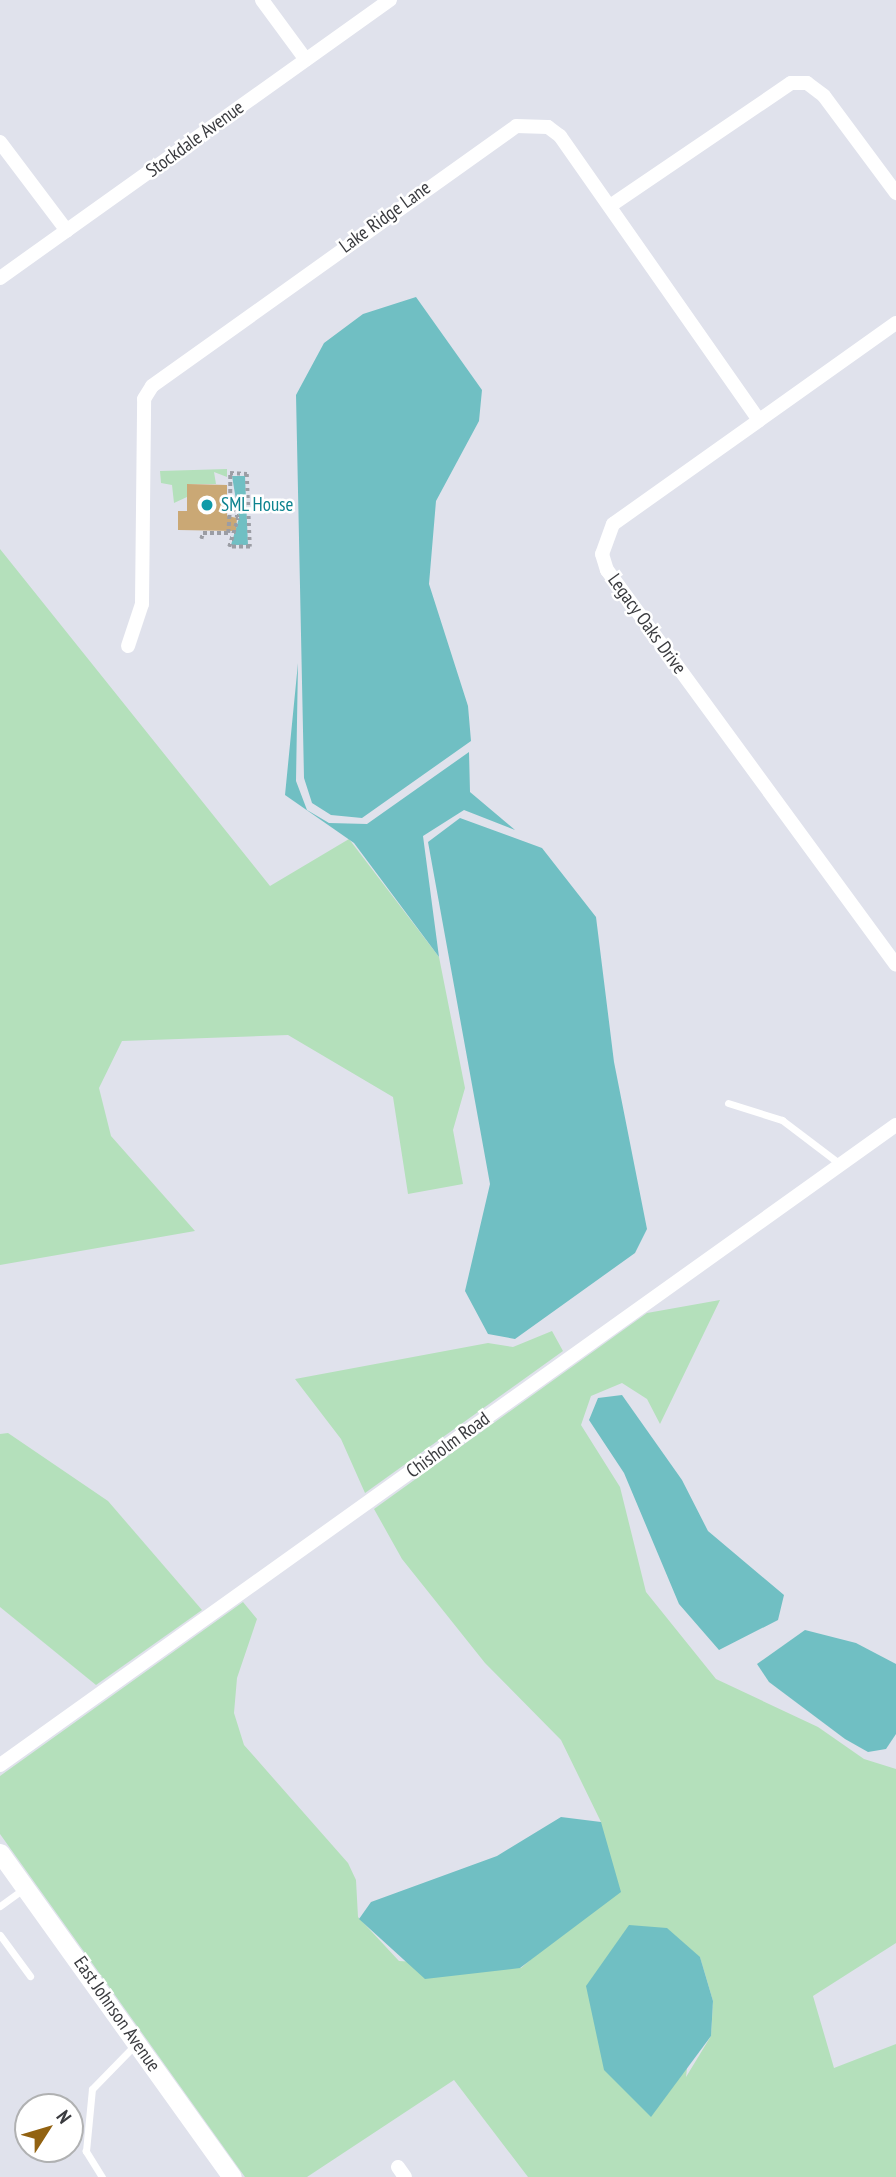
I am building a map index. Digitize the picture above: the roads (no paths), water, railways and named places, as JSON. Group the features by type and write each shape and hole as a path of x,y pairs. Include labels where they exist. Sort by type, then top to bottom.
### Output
{"main road":[{"name":"East Johnson Avenue","path":"0,1853 232,2177"}],"street":[{"path":"262,0 306,60"},
{"name":"Stockdale Avenue","path":"0,278 390,0"},
{"path":"610,206 791,83 807,83 824,96 896,193"},
{"name":"Lake Ridge Lane","path":"128,646 142,604 144,399 152,386 516,126 548,127 560,136 759,420"},
{"path":"0,142 66,231"},
{"name":"Legacy Oaks Drive","path":"896,323 613,524 602,554 607,570 896,965"},
{"name":"Chisholm Road","path":"0,1765 896,1125"}],"lane":[{"path":"727,1103 782,1120 840,1164"},
{"path":"0,1906 26,1888"},
{"path":"0,1935 30,1976"},
{"path":"103,2177 86,2151 92,2089 137,2043"}],"water":[{"path":"416,297 482,390 479,421 436,501 429,584 468,706 471,741 362,818 331,815 312,803 304,778 296,395 324,343 363,314"},
{"path":"232,476 245,476 248,545 231,545 239,518"},
{"path":"298,663 296,781 307,810 329,823 367,824 469,752 470,792 515,830 464,810 423,836 439,957 354,843 285,795"},
{"path":"460,818 542,848 596,917 614,1062 647,1229 635,1253 515,1339 488,1334 465,1291 490,1184 428,842"},
{"path":"622,1395 682,1480 708,1531 784,1595 778,1620 719,1650 679,1604 624,1473 589,1420 598,1398"},
{"path":"805,1630 856,1643 896,1664 896,1734 886,1749 868,1752 845,1739 769,1682 757,1664"},
{"path":"561,1817 601,1822 621,1892 520,1968 425,1979 359,1919 371,1902 497,1856"},
{"path":"629,1925 667,1928 700,1957 713,2001 711,2036 651,2117 604,2070 586,1986"}],"place":[{"name":"SML House","path":"207,505"}]}
